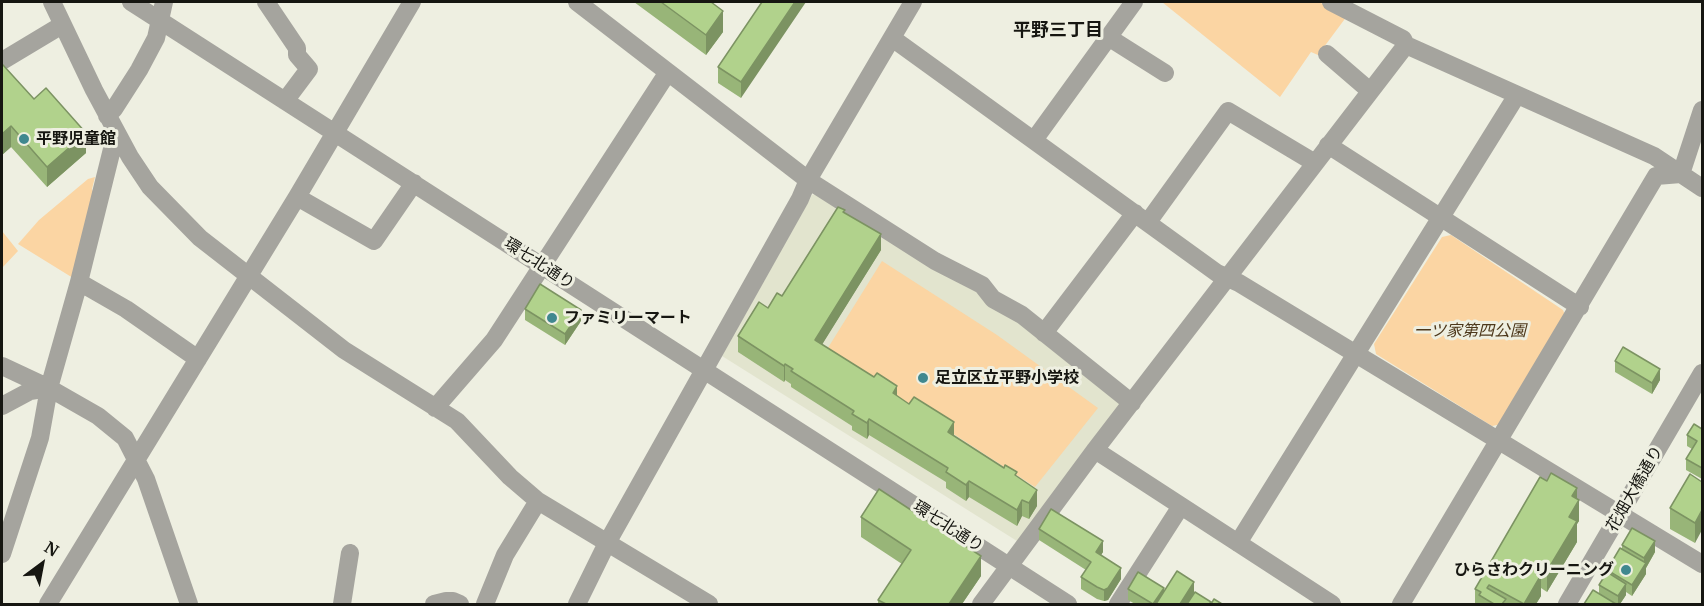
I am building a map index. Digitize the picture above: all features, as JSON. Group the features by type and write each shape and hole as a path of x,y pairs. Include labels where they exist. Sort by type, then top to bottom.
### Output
{"street":[{"path":"52,2 116,133 150,187 200,238 344,350 457,421 510,477 538,501 709,604"},
{"name":"環七北通り","path":"131,2 1068,604"},
{"path":"107,116 139,70 157,34 164,2"},
{"path":"266,2 297,48 297,54 309,69 285,101"},
{"path":"48,604 297,197 412,2"},
{"path":"577,2 808,180 935,261 982,285 993,299 1022,315 1132,403"},
{"path":"577,604 606,543 800,199 808,180 913,2"},
{"path":"1034,140 1134,2"},
{"path":"1331,2 1403,39 1406,45 1654,156 1702,188"},
{"path":"2,61 62,26"},
{"path":"1108,37 1165,73"},
{"path":"892,38 1217,273 1239,283 1702,564"},
{"path":"981,604 1095,450 1406,45"},
{"path":"1327,54 1370,91"},
{"path":"435,408 494,340 668,72"},
{"path":"1238,543 1517,95"},
{"path":"1681,174 1702,110"},
{"path":"1044,333 1142,218 1228,111 1315,163"},
{"path":"2,554 40,438 48,388 79,282 116,133"},
{"path":"1328,145 1580,307"},
{"path":"1401,604 1656,176 1681,174"},
{"path":"297,197 374,241 414,183"},
{"path":"79,282 126,309 198,359"},
{"path":"2,366 98,416 125,438 146,479 189,604"},
{"name":"花畑大橋通り","path":"1567,604 1702,373"},
{"path":"2,406 30,392 48,388"},
{"path":"1095,450 1332,604"},
{"path":"485,604 505,555 538,501"},
{"path":"1118,604 1180,506"},
{"path":"342,604 350,553"},
{"path":"434,604 446,601 460,604"}],"shaded area":[{"name":"足立区立平野小学校","path":"818,193 977,291 1119,399 1120,408 1017,541 722,356 812,195"}],"green space":[{"path":"1162,2 1319,2 1347,16 1318,55 1311,52 1280,97"},
{"path":"95,177 92,189 95,196 73,278 18,244 39,220 88,179"},
{"path":"2,231 18,251 2,268"},
{"name":"一ツ家第四公園","path":"1451,235 1563,310 1566,318 1502,424 1492,426 1376,354 1374,344 1442,237"},
{"path":"882,261 997,335 1098,408 1035,487 826,351"}],"building":[{"path":"661,2 711,2 723,11 706,35"},
{"path":"762,2 795,2 741,82 718,67"},
{"path":"3,65 34,99 46,88 86,133 47,167 11,126 2,134"},
{"path":"838,207 881,234 815,340 874,377 877,373 897,386 893,393 909,404 914,397 954,422 948,432 1004,468 1005,465 1017,472 1015,475 1037,490 1029,503 1022,500 1017,510 969,481 966,485 946,472 948,468 869,419 867,423 852,414 854,411 791,371 793,369 785,364 784,366 738,336 759,302 768,308 777,293 782,296"},
{"path":"540,284 581,310 565,334 525,309"},
{"path":"1623,347 1660,369 1652,383 1615,361"},
{"path":"1694,424 1702,429 1702,468 1686,459 1697,441 1687,435"},
{"path":"1551,473 1577,488 1572,496 1579,500 1569,517 1577,521 1547,571 1539,567 1536,572 1541,575 1524,604 1489,585 1487,588 1506,599 1502,604 1494,604 1479,595 1481,592 1475,589 1540,477 1547,481"},
{"path":"1690,474 1702,482 1702,510 1695,523 1670,508"},
{"path":"879,489 981,556 949,604 886,604 878,600 911,550 861,517"},
{"path":"1051,509 1103,541 1096,552 1121,568 1108,588 1104,590 1081,577 1091,562 1039,529"},
{"path":"1632,528 1655,541 1644,558 1622,545"},
{"path":"1620,548 1646,563 1632,585 1607,570"},
{"path":"1177,571 1194,582 1180,604 1156,604"},
{"path":"1138,572 1164,588 1153,604 1128,589"},
{"path":"1607,572 1626,584 1618,596 1599,585"},
{"path":"1593,590 1616,604 1584,604"},
{"path":"1195,592 1211,602 1209,604 1187,604"},
{"path":"1214,599 1222,604 1211,604"}],"place":[{"name":"平野児童館","path":"24,139"},
{"name":"ファミリーマート","path":"552,318"},
{"name":"足立区立平野小学校","path":"923,378"},
{"name":"ひらさわクリーニング","path":"1626,570"}],"district":[{"name":"平野三丁目","path":"1058,31"}]}
